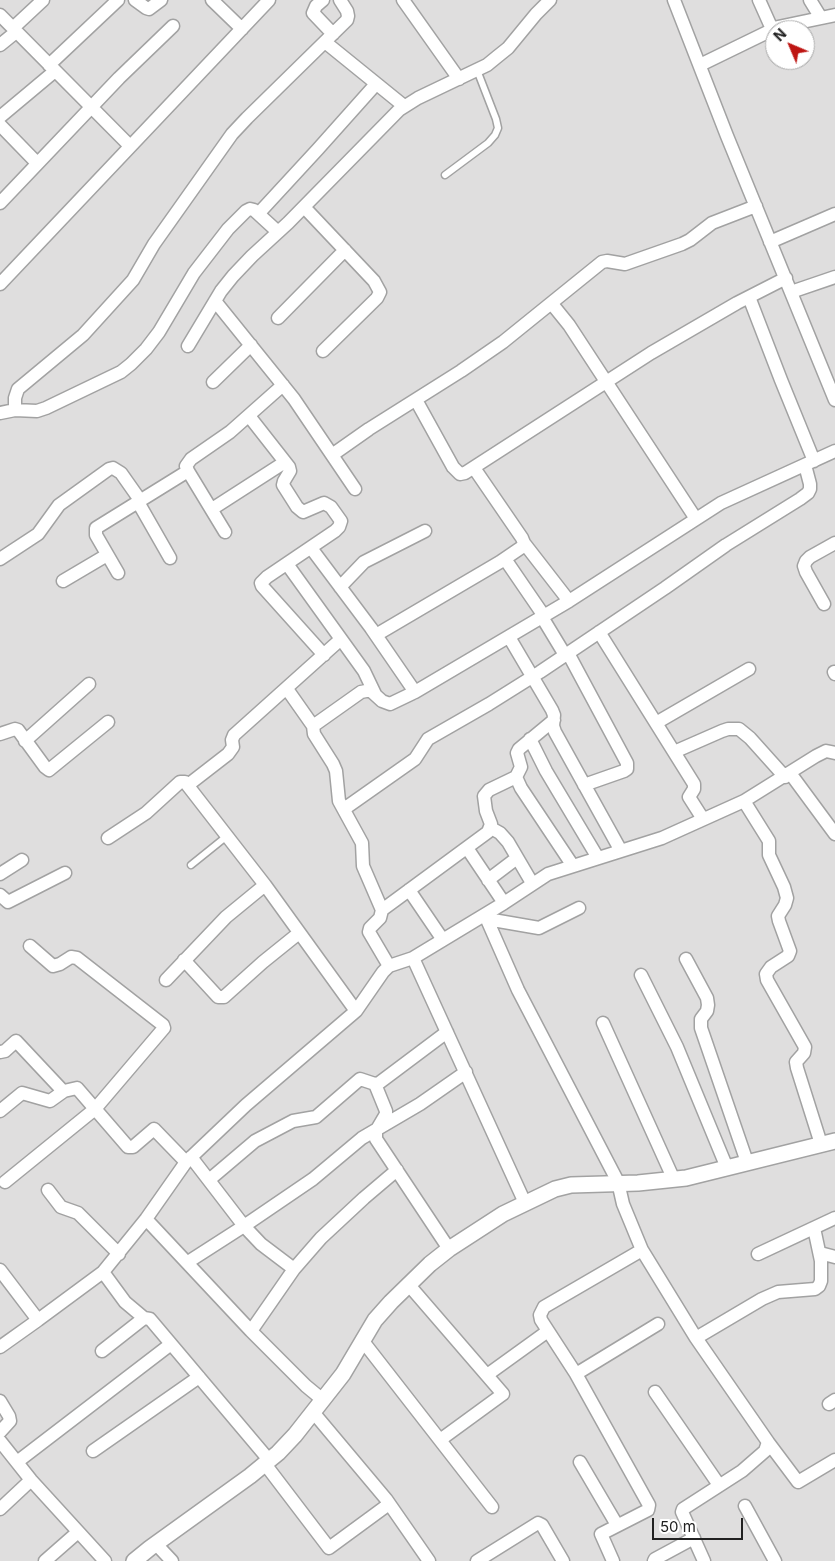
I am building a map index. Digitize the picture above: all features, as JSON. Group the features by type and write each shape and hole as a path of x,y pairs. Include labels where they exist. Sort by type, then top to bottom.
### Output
{"street":[{"path":"0,45 43,0"},
{"path":"0,116 52,68 118,0"},
{"path":"135,0 149,9 161,0"},
{"path":"212,0 242,28"},
{"path":"0,284 269,0"},
{"path":"323,0 316,6 313,13 329,38 376,84 404,106"},
{"path":"15,410 14,398 18,389 83,335 132,280 154,244 232,134 347,20 348,16 340,0"},
{"path":"403,0 459,79"},
{"path":"188,346 215,301 233,276 404,106 487,65 508,48 550,0"},
{"path":"674,0 835,400"},
{"path":"759,0 768,20"},
{"path":"810,0 821,18"},
{"path":"0,15 130,146"},
{"path":"810,20 835,15"},
{"path":"0,202 90,107 173,26"},
{"path":"700,65 765,33"},
{"path":"259,213 376,84"},
{"path":"0,125 37,163"},
{"path":"332,455 391,414 485,355 552,304 602,262 624,264 682,244 712,223 756,206"},
{"path":"304,207 374,281 380,292 377,298 323,351"},
{"path":"0,413 15,410 37,411 46,408 75,396 126,368 146,349 159,332 194,273 228,229 246,211 250,209 259,213 278,232"},
{"path":"770,242 835,214"},
{"path":"278,318 345,250"},
{"path":"791,292 835,277"},
{"path":"416,400 457,472 460,474 465,473 652,353 786,278"},
{"path":"344,809 414,759 428,739 533,676 726,545 808,493 810,484 809,463 749,297"},
{"path":"215,301 283,385 355,489"},
{"path":"552,304 569,325 696,519"},
{"path":"213,382 251,345"},
{"path":"225,532 186,466 230,432 283,385"},
{"path":"249,416 290,471 283,485 297,508 306,512 324,503 331,507 341,521 336,531 262,580 261,584 324,655"},
{"path":"287,564 364,671 375,694 382,701 390,704 415,692 543,617 721,503 835,451"},
{"path":"212,509 285,462"},
{"path":"0,559 38,534 58,505 113,468 121,472 170,558"},
{"path":"474,468 524,543 569,601"},
{"path":"118,573 96,535 96,528 188,471"},
{"path":"340,587 364,562 425,531"},
{"path":"824,604 804,566 810,557 835,542"},
{"path":"376,635 505,559 524,543"},
{"path":"311,548 376,635 415,692"},
{"path":"63,581 107,555"},
{"path":"505,559 566,654 627,763 624,771 584,785"},
{"path":"599,632 694,784 694,789 689,796 703,819"},
{"path":"509,637 552,710 555,732 620,851"},
{"path":"188,785 228,754 233,747 232,738 234,735 341,639"},
{"path":"656,723 749,669"},
{"path":"25,741 89,684"},
{"path":"287,689 313,726 314,734 334,764 338,780 338,796 360,838 363,847 363,866 382,910 380,918 370,928 369,932 389,966"},
{"path":"313,726 361,692 366,691 375,694"},
{"path":"532,883 504,837 491,828 484,796 489,790 516,777 521,766 517,753 519,749 554,720"},
{"path":"0,734 15,729 45,767 50,770 108,722"},
{"path":"674,752 722,731 739,729 787,775 835,834"},
{"path":"530,739 546,771 598,858"},
{"path":"0,1347 103,1272 146,1219 188,1160 246,1104 356,1011 389,966 413,958 486,917 532,883 548,874 662,838 744,801 826,751 835,753"},
{"path":"516,777 521,788 573,866"},
{"path":"108,838 153,808 180,782 185,782 265,886 356,1011"},
{"path":"134,1561 267,1462 295,1435 318,1406 343,1374 375,1320 408,1284 449,1248 503,1214 555,1189 571,1185 674,1180 828,1142 797,1068 796,1062 804,1053 805,1048 767,980 766,974 772,967 788,956 790,951 778,920 786,898 784,887 769,855 769,841 744,801"},
{"path":"382,910 467,848 491,828"},
{"path":"467,848 504,903"},
{"path":"488,880 517,858"},
{"path":"0,874 22,860"},
{"path":"0,895 8,902 65,873"},
{"path":"166,980 226,918 265,886"},
{"path":"409,890 443,940"},
{"path":"486,917 539,928 579,908"},
{"path":"486,917 518,990 618,1182 623,1204 642,1250 696,1338 798,1482 835,1460"},
{"path":"184,960 218,997 224,997 299,933"},
{"path":"5,1182 95,1109 164,1030 164,1026 77,958 71,957 57,966 53,966 30,946"},
{"path":"413,958 525,1203"},
{"path":"686,958 707,998 707,1011 701,1019 701,1028 747,1162"},
{"path":"641,975 677,1047 727,1168"},
{"path":"603,1023 674,1180"},
{"path":"375,1084 448,1032"},
{"path":"0,1052 5,1051 16,1041 64,1091"},
{"path":"188,1262 313,1178 362,1138 420,1104 466,1072"},
{"path":"209,1180 255,1141 293,1121 316,1117 357,1081 363,1079 375,1084 386,1110 386,1114 376,1131 376,1139 449,1248"},
{"path":"0,1112 22,1093 50,1101 64,1091 77,1088 128,1147 133,1147 154,1129 209,1180 244,1226 261,1244 294,1270"},
{"path":"251,1331 294,1270 327,1232 397,1170"},
{"path":"48,1190 61,1207 78,1212 119,1254"},
{"path":"758,1254 835,1218"},
{"path":"146,1219 251,1331 306,1386 318,1406 429,1561"},
{"path":"696,1338 762,1299 778,1292 815,1289 820,1286 820,1253 814,1228"},
{"path":"613,1561 602,1534 648,1510 649,1505 576,1374 548,1331 540,1315 544,1308 642,1250"},
{"path":"820,1253 835,1257"},
{"path":"0,1270 38,1320"},
{"path":"103,1272 125,1302 144,1318 150,1319 199,1377 267,1462 329,1548 389,1504"},
{"path":"408,1284 487,1375 502,1396 440,1440"},
{"path":"102,1351 144,1318"},
{"path":"576,1374 658,1324"},
{"path":"487,1375 548,1331"},
{"path":"362,1340 492,1507"},
{"path":"17,1462 171,1344"},
{"path":"93,1451 199,1377"},
{"path":"655,1392 719,1486"},
{"path":"0,1401 10,1416 10,1421 0,1432"},
{"path":"0,1441 104,1561"},
{"path":"704,1561 682,1512 683,1509 748,1466 765,1451 768,1442"},
{"path":"580,1462 617,1525"},
{"path":"0,1509 32,1480"},
{"path":"745,1506 775,1561"},
{"path":"477,1561 538,1522 542,1525 563,1561"},
{"path":"45,1561 78,1532"},
{"path":"654,1561 694,1538"},
{"path":"156,1544 172,1561"}],"lane":[{"path":"445,175 488,143 498,128 476,70"},
{"path":"191,865 227,836"}],"shaded area":[{"path":"0,0 835,0 835,1561 0,1561"}]}
